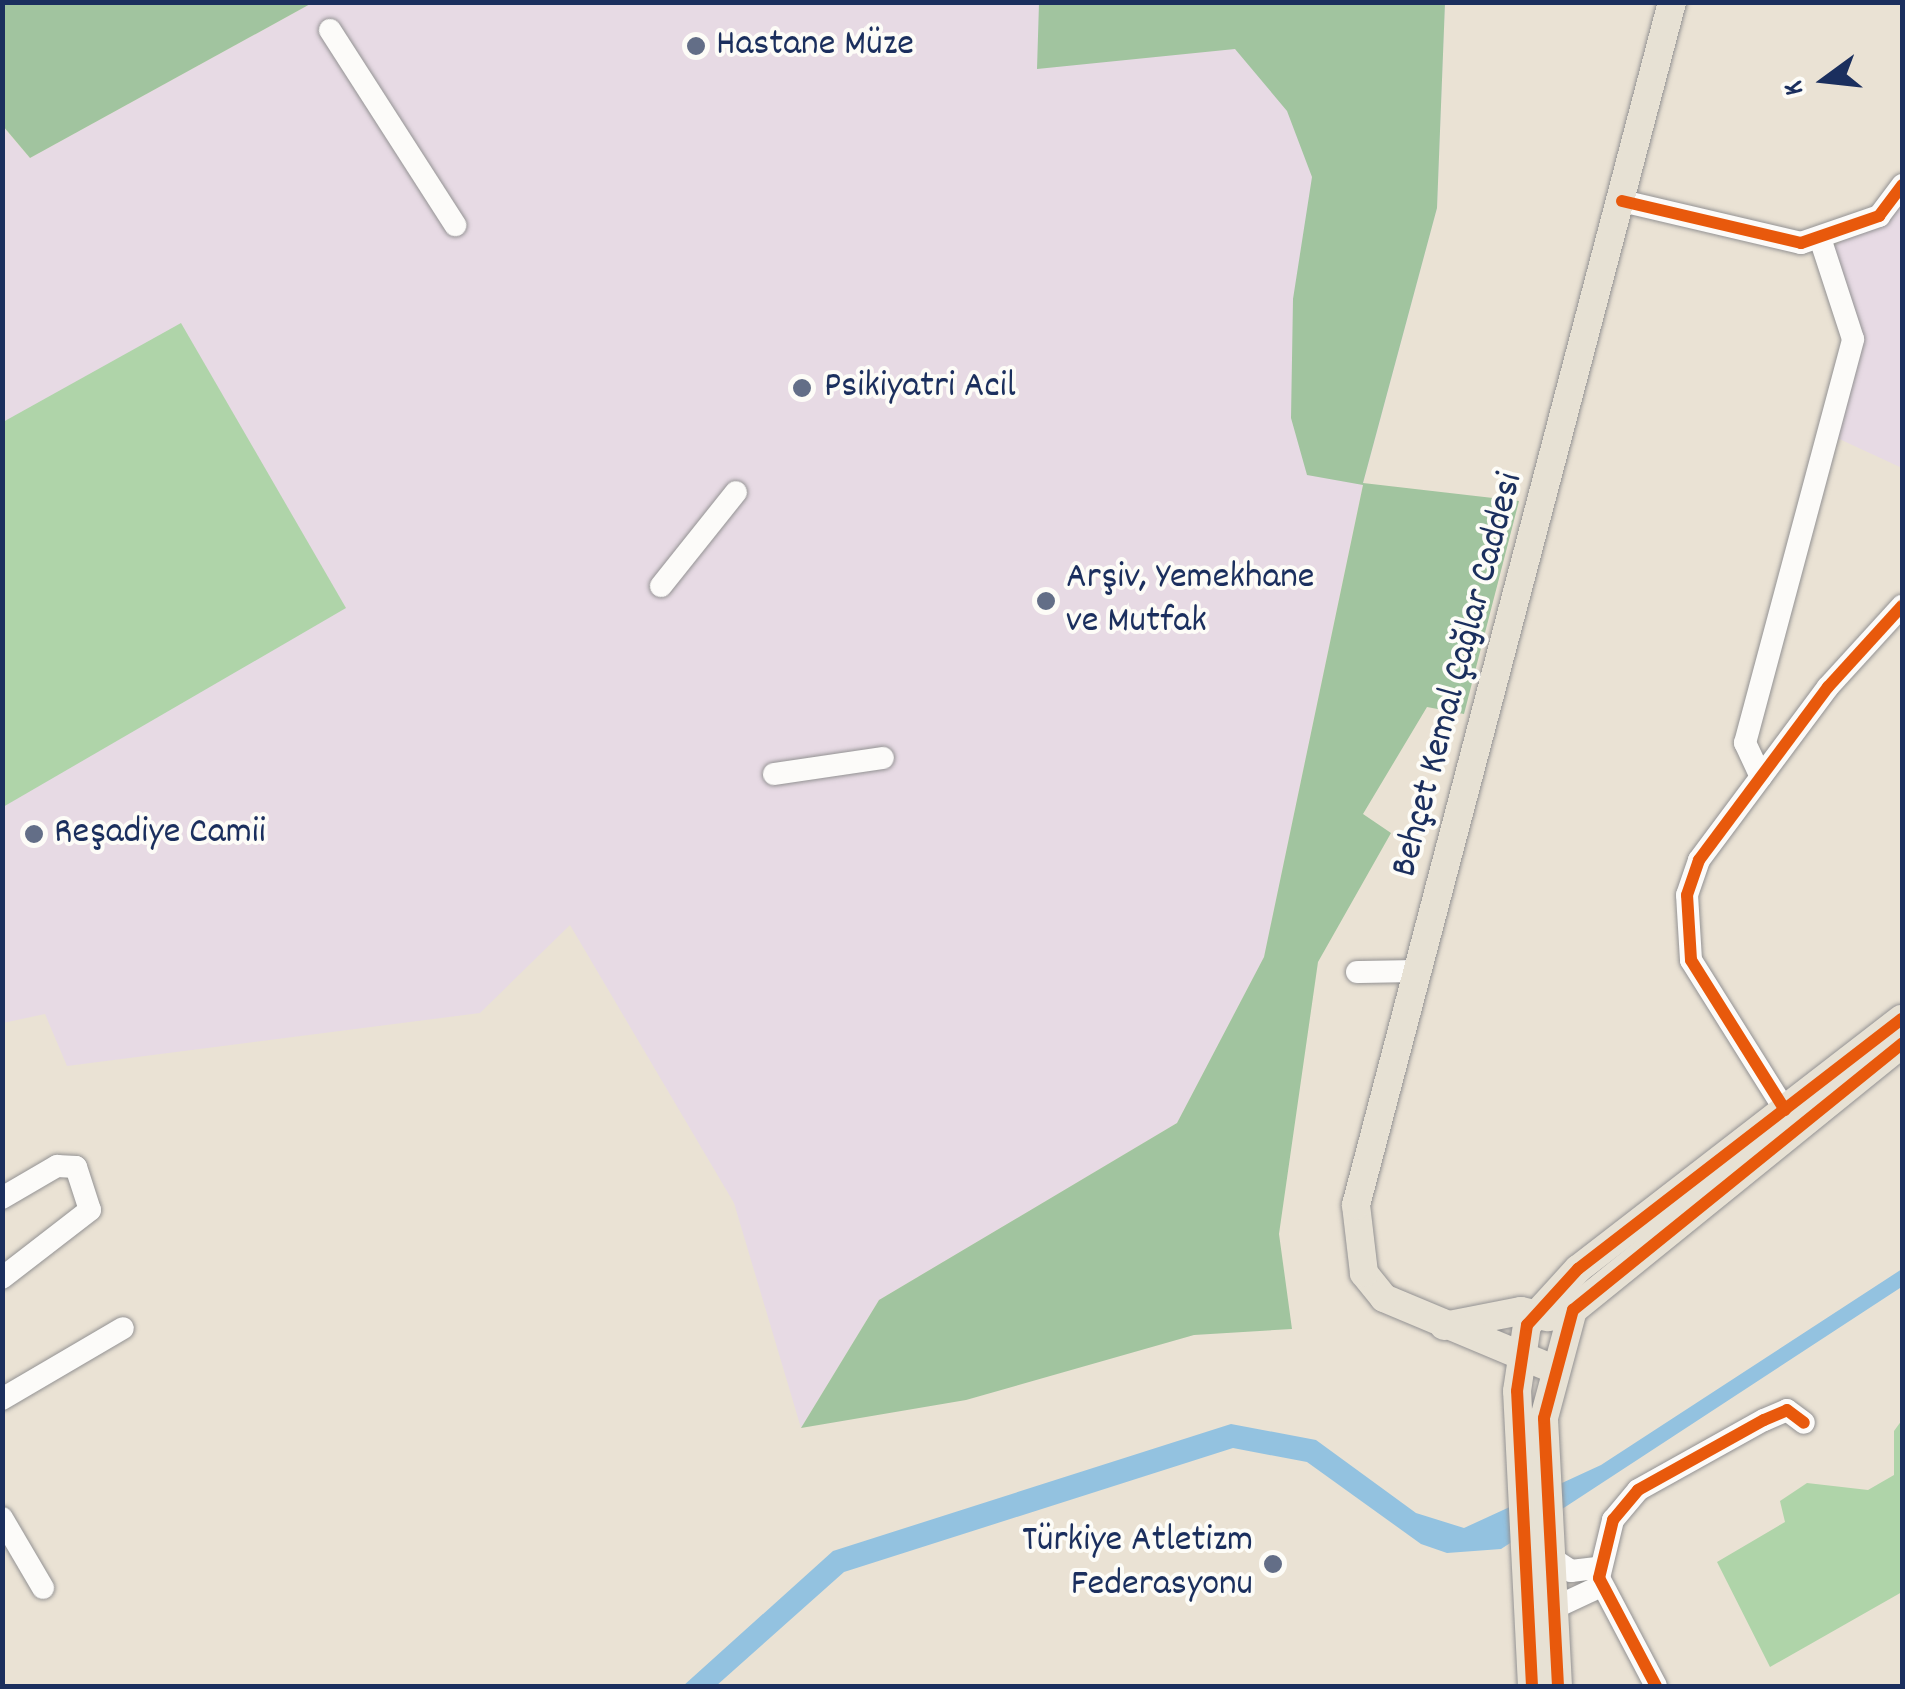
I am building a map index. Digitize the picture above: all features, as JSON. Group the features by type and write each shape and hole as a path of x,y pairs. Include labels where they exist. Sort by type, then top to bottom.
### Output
{"main road":[{"name":"Behçet Kemal Çağlar Caddesi","path":"1551,1368 1518,1361 1384,1298 1356,1246 1356,1205 1672,2"},
{"path":"1558,1686 1554,1608 1542,1550 1520,1483 1518,1361 1535,1312 1578,1268 1902,1020"},
{"path":"1532,1686 1548,1473 1551,1368 1562,1333 1589,1292 1638,1249 1902,1044"},
{"path":"1451,1330 1535,1312 1562,1333"},
{"path":"1451,1330 1494,1368 1519,1440"}],"street":[{"path":"330,30 455,225"},
{"path":"1622,201 1801,243 1878,216 1902,185"},
{"path":"1761,777 1745,743 1853,339 1820,238"},
{"path":"662,586 736,492"},
{"path":"1785,1110 1692,960 1684,930 1699,860 1761,777 1902,606"},
{"path":"774,774 883,758"},
{"path":"1357,972 1419,972"},
{"path":"2,1198 57,1166 76,1167 90,1210 2,1278"},
{"path":"2,1399 123,1328"},
{"path":"1554,1608 1599,1577 1614,1520 1638,1490 1787,1410 1804,1423"},
{"path":"2,1518 43,1588"},
{"path":"1542,1550 1571,1571 1599,1577"},
{"path":"1599,1577 1656,1686"}],"shaded area":[{"path":"312,3 1445,3 1437,208 1363,484 1264,957 1177,1123 879,1300 801,1428 734,1203 570,925 480,1013 67,1066 45,1014 3,1023 2,126 30,158"},
{"path":"1902,200 1902,468 1835,437 1861,341 1833,247"}],"green space":[{"path":"2,3 312,3 30,158 3,126"},
{"path":"1039,3 1445,3 1437,208 1363,483 1519,501 1464,714 1427,707 1363,814 1391,833 1318,962 1279,1234 1292,1329 1194,1335 966,1400 801,1428 879,1300 1177,1123 1264,957 1363,485 1307,475 1291,418 1293,299 1312,177 1287,111 1235,49 1037,69"},
{"path":"181,323 346,608 3,807 3,422"},
{"path":"1902,1420 1902,1592 1770,1667 1717,1562 1785,1522 1780,1501 1807,1483 1868,1490 1894,1475 1894,1431"}],"water":[{"path":"1902,1269 1900,1288 1501,1549 1447,1553 1421,1544 1307,1462 1233,1448 844,1572 716,1686 683,1686 833,1551 1231,1424 1316,1440 1416,1513 1464,1528 1601,1465"}],"cycle path":[{"path":"1622,201 1801,243 1879,216 1902,185"},
{"path":"1785,1110 1691,960 1687,895 1699,860 1828,687 1902,606"},
{"path":"1532,1686 1517,1391 1527,1325 1578,1269 1902,1019"},
{"path":"1558,1686 1544,1418 1573,1310 1902,1044"},
{"path":"1656,1686 1599,1578 1613,1520 1638,1490 1764,1420 1787,1410 1804,1423"}],"place":[{"name":"Hastane Müze","path":"696,46"},
{"name":"Psikiyatri Acil","path":"802,388"},
{"name":"Arşiv, Yemekhane ve Mutfak","path":"1046,601"},
{"name":"Reşadiye Camii","path":"34,834"},
{"name":"Türkiye Atletizm Federasyonu","path":"1273,1564"}]}
